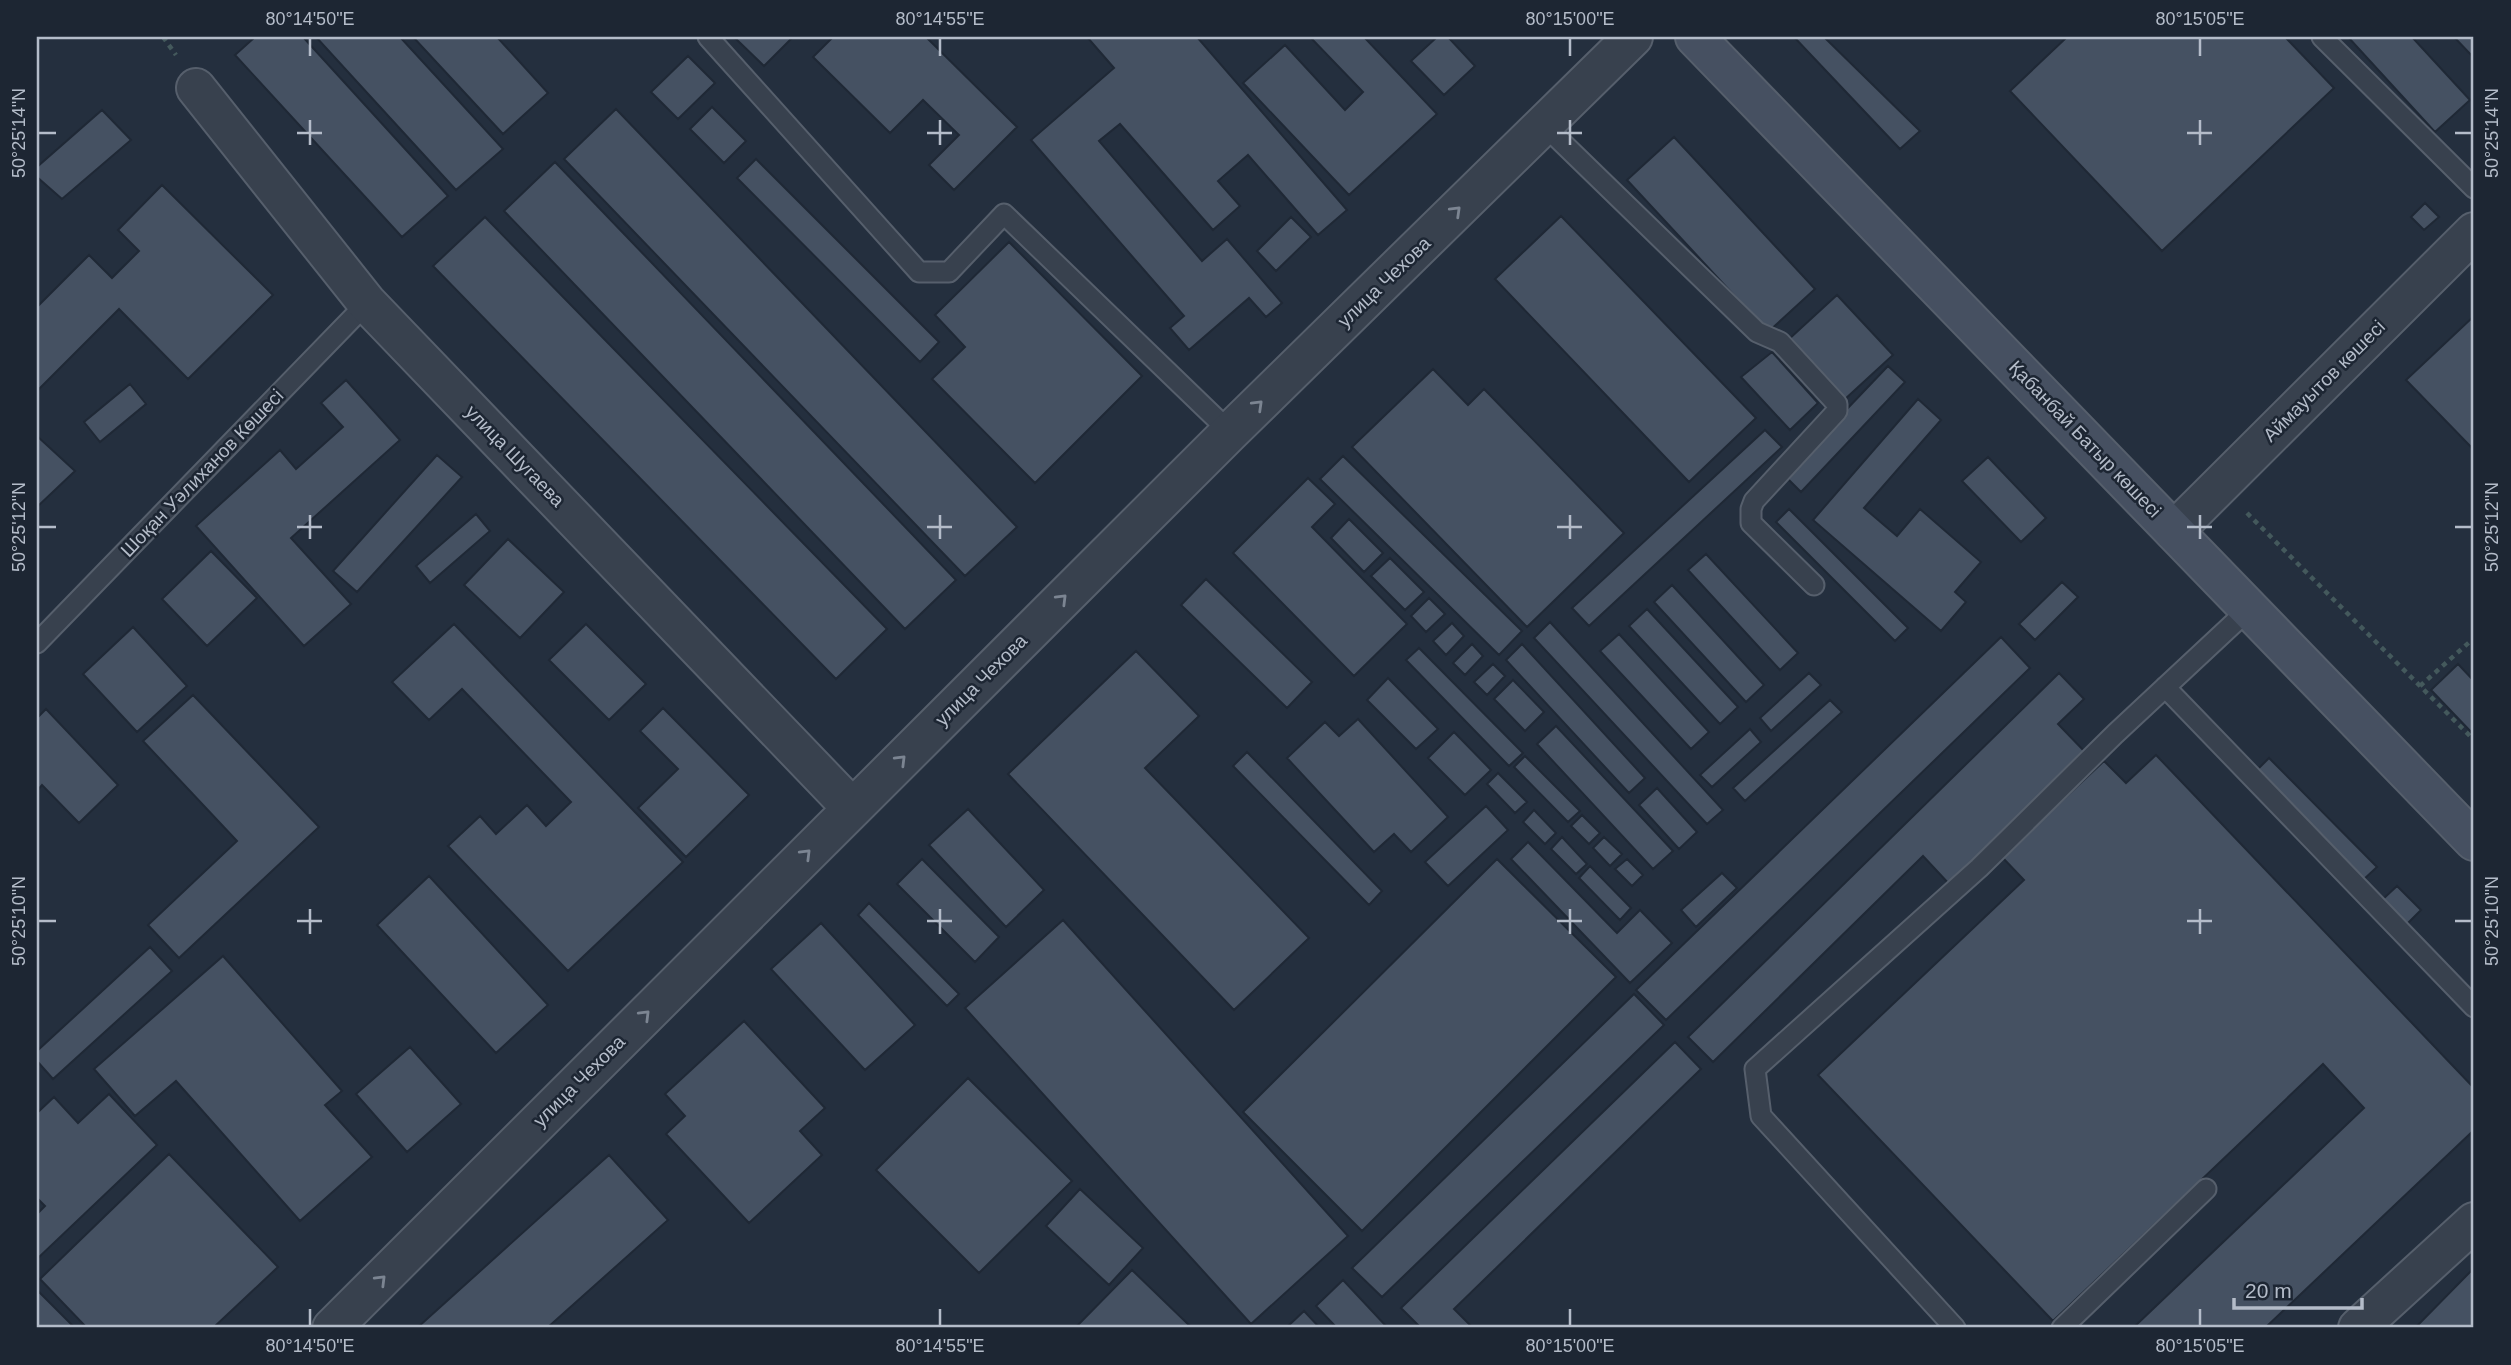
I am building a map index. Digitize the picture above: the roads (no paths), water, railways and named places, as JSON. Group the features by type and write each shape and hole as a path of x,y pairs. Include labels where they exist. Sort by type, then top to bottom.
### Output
{"main road":[{"name":"Қабанбай Батыр көшесі","path":"1695,37 2474,841"}],"street":[{"name":"улица Чехова","path":"332,1328 1230,432 1633,37"},
{"name":"улица Шугаева","path":"196,88 367,303 852,808"},
{"name":"Аймауытов көшесі","path":"2174,531 2474,232"},
{"path":"2358,1328 2474,1222"}],"lane":[{"path":"708,37 919,272 948,272 1004,214 1230,432"},
{"path":"2322,37 2474,188"},
{"path":"1544,125 1757,332 1780,342 1837,404 1837,411 1754,501 1751,509 1751,523 1814,584"},
{"name":"Шоқан Уәлиханов Көшесі","path":"37,643 367,303"},
{"path":"1955,1328 1761,1116 1755,1069 1979,868 2249,609"},
{"path":"2165,687 2474,1007"},
{"path":"2062,1328 2206,1189"}]}
